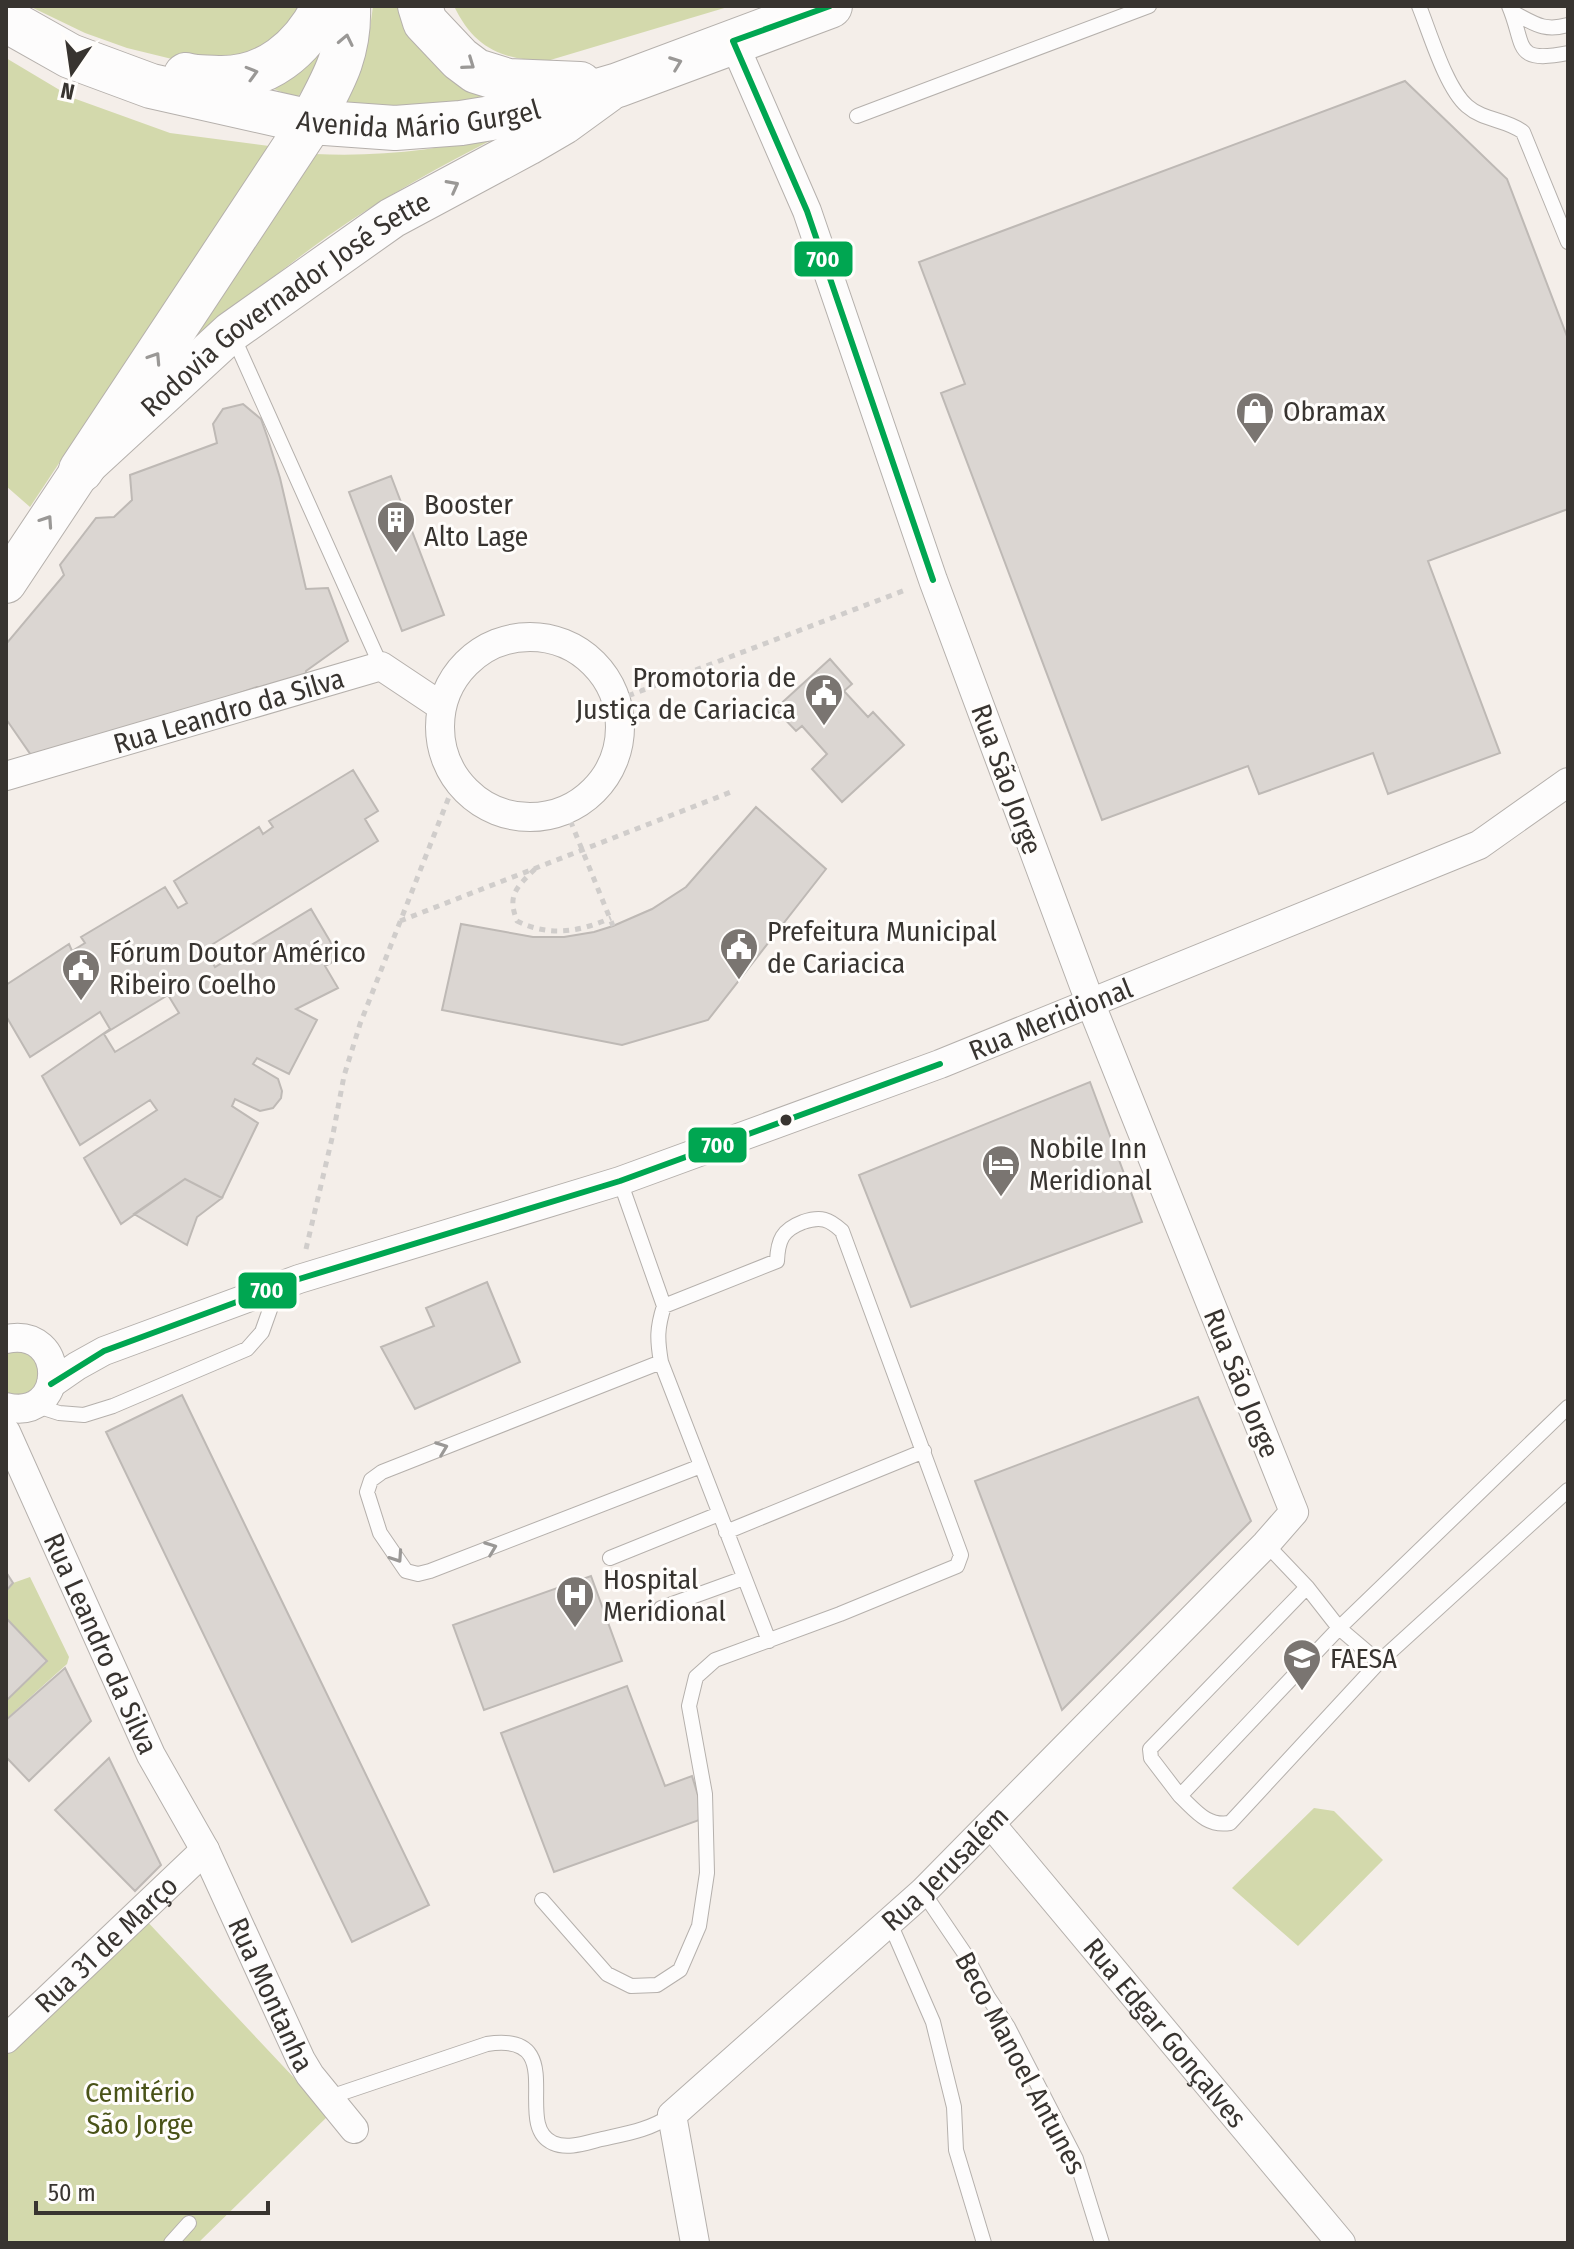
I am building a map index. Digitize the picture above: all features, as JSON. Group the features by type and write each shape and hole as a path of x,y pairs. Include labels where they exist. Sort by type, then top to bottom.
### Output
{"main road":[{"path":"10,22 192,77 233,79 269,69 300,43 324,6"},
{"path":"81,470 311,122 339,69 349,29 348,6"},
{"path":"420,6 425,22 460,59 476,71 518,82 618,85"},
{"name":"Avenida Mário Gurgel","path":"10,22 70,56 151,86 311,122 395,128 461,123 522,113 618,85 830,6"},
{"name":"Rodovia Governador José Sette","path":"6,583 81,470 231,332 392,218 552,131 618,85"}],"street":[{"name":"Rua São Jorge","path":"733,41 807,211 933,580 1090,1002 1294,1512"},
{"path":"531,636 558,640 585,654 605,675 617,700 621,728 616,756 603,781 584,800 566,810 529,817 501,812 476,799 456,779 443,753 440,725 445,694 457,672 478,653 503,640 531,636"},
{"name":"Rua Leandro da Silva","path":"6,776 381,666 441,706"},
{"name":"Rua Meridional","path":"30,1399 104,1351 289,1283 620,1181 940,1064 1479,845 1568,782"},
{"path":"14,1339 104,1351"},
{"path":"14,1339 40,1345 48,1353 53,1374 30,1399"},
{"name":"Rua Leandro da Silva","path":"6,1432 151,1755 205,1850"},
{"name":"Rua Jerusalém","path":"672,2115 923,1892 1294,1512"},
{"name":"Rua Edgar Gonçalves","path":"991,1824 1341,2243"},
{"name":"Rua 31 de Março","path":"6,2039 205,1850"},
{"name":"Rua Montanha","path":"205,1850 301,2060 354,2129"},
{"path":"672,2115 695,2243"}],"lane":[{"path":"857,116 1149,6"},
{"path":"1419,6 1449,81 1466,106 1486,119 1512,124 1523,132 1568,242"},
{"path":"1510,9 1538,27 1553,29 1568,25"},
{"path":"1510,9 1522,47 1529,55 1546,57 1568,53"},
{"path":"231,332 381,666"},
{"path":"620,1181 664,1306 657,1340 661,1362 769,1641"},
{"path":"542,1900 607,1974 631,1986 657,1985 680,1970 699,1926 707,1873 705,1794 689,1706 696,1677 715,1660 957,1566 961,1555 842,1231 830,1220 817,1217 790,1227 781,1238 777,1261 664,1306"},
{"path":"30,1399 59,1413 84,1415 113,1406 247,1349 262,1332 289,1283"},
{"path":"661,1362 382,1472 371,1480 367,1492 380,1533 406,1571 418,1574 701,1466"},
{"path":"1180,1796 1339,1628 1568,1407"},
{"path":"726,1532 924,1451"},
{"path":"1307,1587 1150,1749 1151,1758 1180,1796 1205,1820 1219,1825 1230,1823 1379,1662 1568,1490"},
{"path":"610,1558 719,1514"},
{"path":"1266,1544 1307,1587 1339,1628 1379,1662"},
{"path":"661,1608 744,1578"},
{"name":"Beco Manoel Antunes","path":"923,1892 965,1954 1008,2027 1076,2159 1102,2243"},
{"path":"889,1921 933,2022 954,2107 956,2150 984,2243"},
{"path":"330,2097 487,2044 502,2042 525,2050 533,2062 537,2078 538,2128 554,2144 578,2144 655,2126 672,2115"},
{"path":"171,2243 189,2223"}],"path":[{"path":"617,700 933,580"},
{"path":"289,1283 333,1134 344,1076 360,1024 456,779"},
{"path":"400,921 731,792"},
{"path":"566,810 613,926"},
{"path":"537,867 519,884 512,896 517,921 529,927 559,933 580,930 611,918"}],"green space":[{"path":"29,6 310,6 255,61 172,59 85,33"},
{"path":"373,6 404,6 497,99 330,114 368,43"},
{"path":"454,6 731,6 547,61 516,58 491,49 471,32"},
{"path":"322,47 312,74 297,98 266,86"},
{"path":"6,58 73,98 170,133 269,146 30,507 6,486"},
{"path":"503,134 414,182 349,222 271,279 179,355 315,154 410,151"},
{"path":"23,1339 51,1383 6,1405 6,1341"},
{"path":"30,1577 69,1657 67,1664 6,1719 6,1701 47,1662 6,1618 6,1591 13,1583"},
{"path":"1314,1808 1334,1811 1383,1860 1298,1946 1232,1888"},
{"name":"Cemitério São Jorge","path":"143,1917 329,2115 198,2243 6,2243 6,2051"}],"building":[{"name":"Obramax","path":"1405,81 1507,179 1568,339 1568,509 1428,561 1500,753 1388,794 1373,753 1259,794 1248,766 1102,820 941,393 965,384 919,262"},
{"path":"243,404 261,419 268,439 306,589 328,588 348,641 306,671 306,678 279,688 257,687 162,720 31,755 6,719 6,644 64,575 60,565 96,518 114,517 132,500 130,475 217,443 213,424 223,409"},
{"name":"Booster Alto Lage","path":"391,476 444,615 402,631 349,492"},
{"path":"830,659 852,684 844,691 868,717 873,712 904,745 842,802 812,769 827,754 802,726 796,731 775,709"},
{"name":"Fórum Doutor Américo Ribeiro Coelho","path":"353,770 378,811 365,819 378,841 205,949 215,967 311,909 340,958 325,966 338,988 296,1009 317,1020 289,1074 257,1058 253,1064 278,1079 281,1098 273,1108 260,1111 235,1099 232,1106 258,1123 222,1198 185,1179 121,1224 84,1158 157,1110 150,1100 80,1145 42,1076 110,1029 100,1012 30,1057 6,1016 6,985 69,944 72,951 85,943 81,937 165,887 178,908 187,903 174,881 259,827 263,834 273,827 269,821","holes":["168,995 179,1013 115,1052 104,1034"]},
{"path":"756,807 826,869 708,1020 622,1045 442,1010 461,924 533,937 564,937 613,926 652,909 686,887"},
{"name":"Nobile Inn Meridional","path":"1090,1082 1142,1222 911,1307 859,1175"},
{"path":"185,1179 222,1198 197,1217 187,1245 134,1214"},
{"path":"487,1282 520,1362 415,1409 381,1347 434,1326 426,1308"},
{"path":"182,1395 429,1905 352,1942 106,1432"},
{"path":"1198,1397 1251,1521 1062,1710 975,1481"},
{"path":"6,1572 13,1583 6,1591"},
{"path":"591,1576 622,1661 484,1710 453,1625"},
{"path":"6,1618 47,1661 6,1701"},
{"path":"65,1668 91,1721 29,1781 6,1757 6,1720"},
{"path":"627,1686 665,1786 692,1776 705,1818 554,1872 501,1733"},
{"path":"109,1758 161,1865 135,1891 55,1810"}],"transit line":[{"name":"700","path":"830,6 733,41 807,211 933,580"},
{"name":"700","path":"51,1384 104,1351 299,1279 620,1181 940,1064"}],"place":[{"name":"Obramax","path":"1255,445"},
{"name":"Booster Alto Lage","path":"396,554"},
{"name":"Promotoria de Justiça de Cariacica","path":"824,727"},
{"name":"Prefeitura Municipal de Cariacica","path":"739,981"},
{"name":"Fórum Doutor Américo Ribeiro Coelho","path":"81,1002"},
{"name":"Nobile Inn Meridional","path":"1001,1198"},
{"name":"Hospital Meridional","path":"575,1629"},
{"name":"FAESA","path":"1302,1692"}]}
